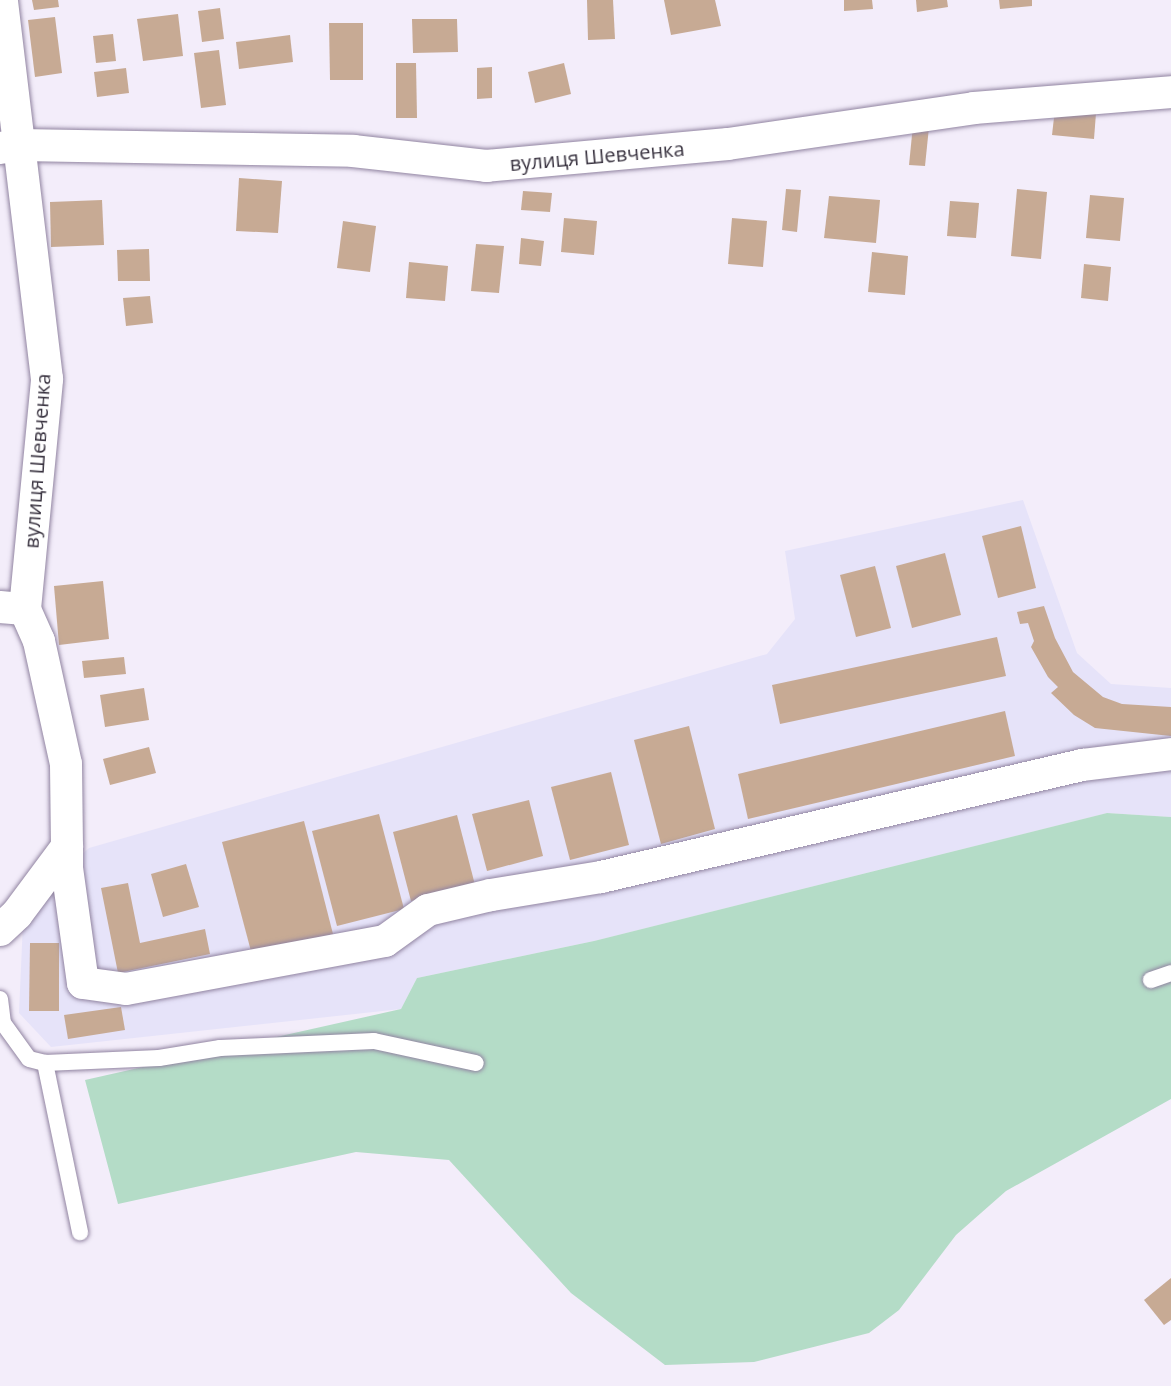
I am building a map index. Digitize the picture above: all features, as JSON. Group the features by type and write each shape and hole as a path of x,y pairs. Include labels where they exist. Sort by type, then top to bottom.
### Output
{"street":[{"path":"2,0 10,147"},
{"name":"вулиця Шевченка","path":"13,608 46,379 10,147 353,151 486,166 728,144 974,108 1171,92"},
{"path":"13,608 39,641 66,764 67,868 83,983 126,989 347,946 385,941 428,910 491,895 624,872 1083,765 1171,754"},
{"path":"0,930 17,914 67,847"}],"lane":[{"path":"1151,980 1171,973"},
{"path":"0,999 3,1023 29,1059 45,1063 159,1058 220,1048 374,1041 476,1063"},
{"path":"45,1063 80,1232"}],"shaded area":[{"path":"1023,500 1077,653 1111,684 1171,688 1171,817 1107,813 594,941 417,978 401,1009 51,1047 19,1013 23,922 67,868 89,848 767,654 795,619 785,551"}],"green space":[{"path":"1107,813 1171,817 1171,1099 1006,1191 956,1235 899,1310 869,1333 754,1362 665,1365 571,1293 449,1160 356,1152 118,1204 85,1080 401,1009 417,978 594,941"}],"building":[{"path":"32,0 58,0 59,7 34,10"},
{"path":"587,0 613,0 615,39 588,40"},
{"path":"664,0 715,0 721,26 671,35"},
{"path":"844,0 872,0 873,9 844,11"},
{"path":"916,0 947,0 948,7 917,12"},
{"path":"999,0 1032,0 1032,6 1000,9"},
{"path":"220,8 224,39 202,42 198,11"},
{"path":"178,14 183,56 143,61 137,19"},
{"path":"55,17 62,73 35,77 28,20"},
{"path":"412,19 457,19 458,52 413,53"},
{"path":"329,23 363,23 363,80 330,80"},
{"path":"113,34 116,61 96,63 93,36"},
{"path":"290,35 293,62 239,69 236,42"},
{"path":"219,50 226,105 201,108 194,53"},
{"path":"396,63 416,63 417,118 396,118"},
{"path":"564,63 571,94 535,103 528,72"},
{"path":"492,67 492,98 477,99 477,68"},
{"path":"126,68 129,93 97,97 94,72"},
{"path":"1055,109 1096,113 1094,139 1052,135"},
{"path":"913,125 929,127 925,166 909,165"},
{"path":"239,178 282,181 278,233 236,231"},
{"path":"786,189 801,190 797,232 782,230"},
{"path":"1017,189 1047,192 1041,259 1011,256"},
{"path":"523,191 552,193 550,212 521,210"},
{"path":"1090,195 1124,198 1120,241 1086,238"},
{"path":"829,196 880,200 876,243 824,238"},
{"path":"102,200 104,245 51,247 50,202"},
{"path":"950,201 979,203 976,238 947,236"},
{"path":"564,218 597,221 594,255 561,252"},
{"path":"732,218 767,221 763,267 728,264"},
{"path":"343,221 376,226 370,272 337,268"},
{"path":"521,238 544,241 541,266 519,264"},
{"path":"476,244 504,246 499,293 471,291"},
{"path":"149,249 150,281 118,281 117,250"},
{"path":"872,252 908,256 905,295 868,292"},
{"path":"409,262 448,266 445,301 406,298"},
{"path":"1084,264 1111,267 1108,301 1081,298"},
{"path":"150,296 153,323 126,326 123,298"},
{"path":"1021,526 1036,588 998,598 982,536"},
{"path":"945,553 961,615 912,628 896,566"},
{"path":"875,566 891,628 856,637 840,575"},
{"path":"103,581 109,639 59,645 54,586"},
{"path":"1044,606 1055,638 1073,672 1103,697 1122,704 1171,707 1171,736 1095,728 1074,715 1051,693 1058,687 1048,677 1031,647 1034,641 1028,623 1020,624 1017,612"},
{"path":"997,637 1006,676 780,724 772,685"},
{"path":"124,657 126,674 84,678 82,661"},
{"path":"144,688 149,720 105,727 100,695"},
{"path":"1005,711 1015,756 748,819 738,774"},
{"path":"689,726 715,829 661,844 634,740"},
{"path":"149,747 156,773 110,785 103,759"},
{"path":"611,772 629,845 570,860 551,787"},
{"path":"529,800 543,856 487,871 472,814"},
{"path":"379,814 404,909 337,926 312,831"},
{"path":"457,815 475,885 411,901 393,832"},
{"path":"304,821 333,934 252,955 222,842"},
{"path":"186,864 199,907 163,917 151,874"},
{"path":"128,883 140,943 205,929 210,954 118,973 101,888"},
{"path":"30,943 59,943 59,1011 29,1011"},
{"path":"121,1007 125,1030 68,1039 64,1015"},
{"path":"1171,1278 1171,1320 1164,1325 1144,1300"}]}
